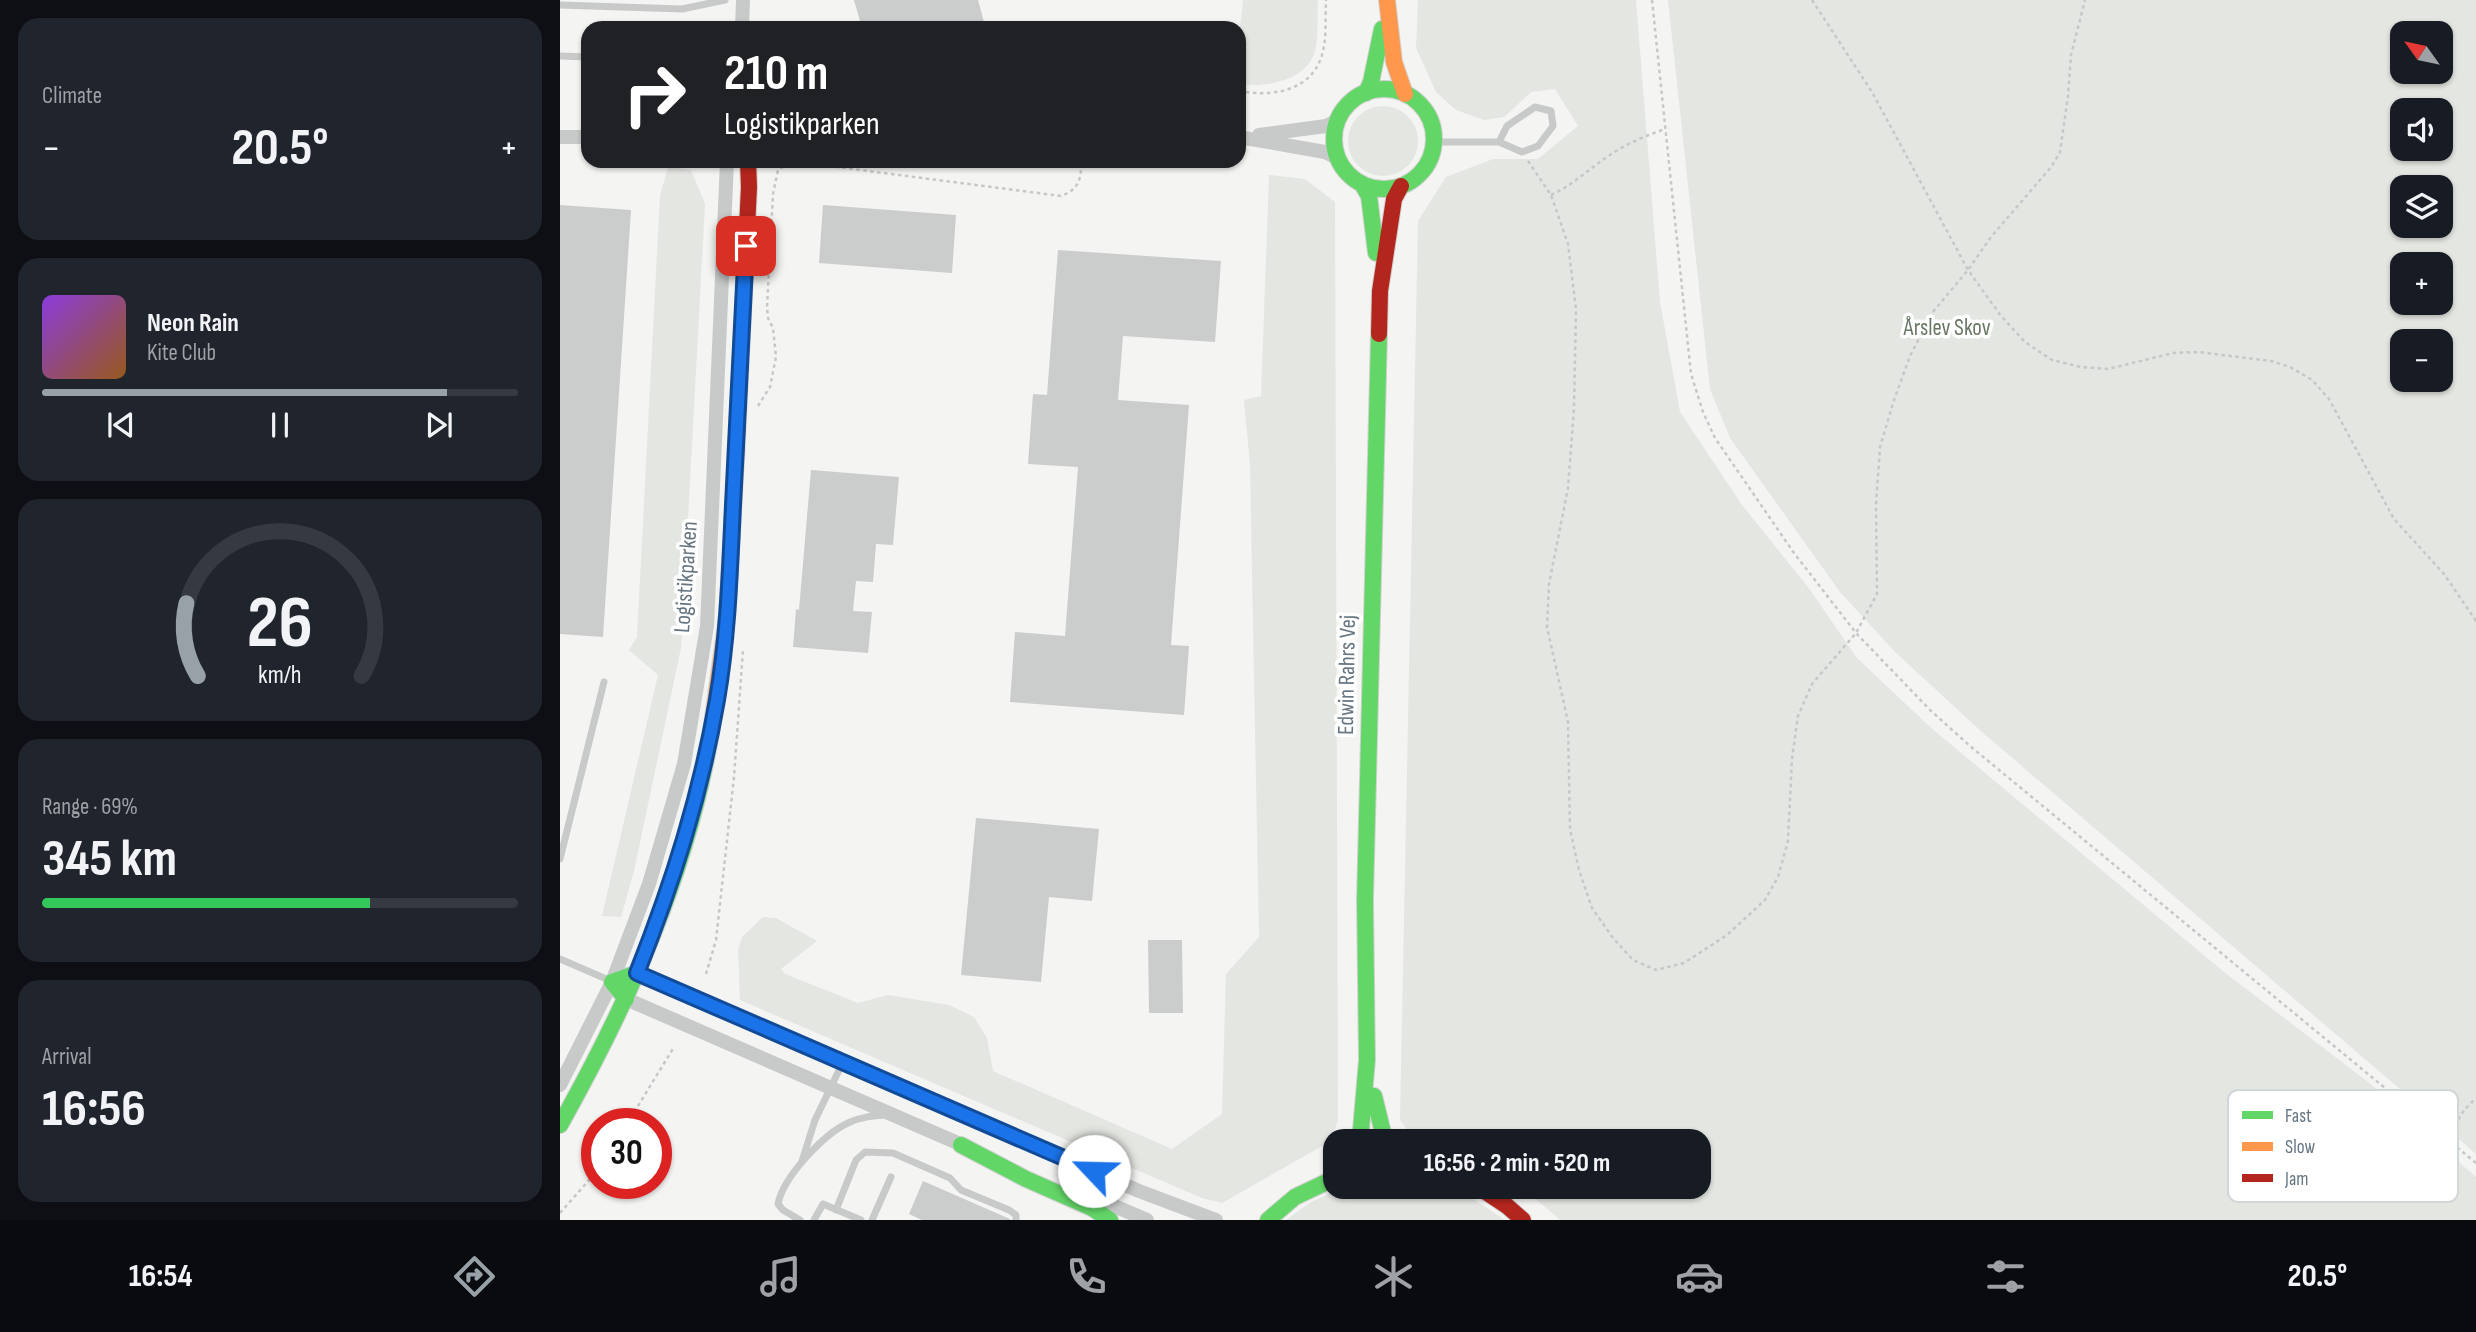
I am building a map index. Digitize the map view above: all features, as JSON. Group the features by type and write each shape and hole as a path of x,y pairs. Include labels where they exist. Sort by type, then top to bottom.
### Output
{"main road":[{"path":"1366,93 1380,46 1386,0"},
{"path":"1386,0 1398,85 1419,104 1428,117 1433,142 1424,169 1409,182 1381,189 1362,184 1351,177 1337,158 1334,132 1338,120 1349,103 1366,93 1385,89 1405,94"},
{"name":"Logistikparken","path":"560,1125 626,999 668,892 686,838 717,698 730,564 748,168"},
{"path":"1362,184 1369,196 1380,291"},
{"path":"1380,291 1394,200 1401,186"},
{"name":"Edwin Rahrs Vej","path":"1367,1060 1365,887 1380,291"},
{"path":"626,999 612,982 637,973"},
{"path":"1361,1129 1367,1060"},
{"path":"1367,1060 1381,1129"},
{"path":"961,1145 1026,1179 1092,1208 1110,1220"},
{"path":"1268,1220 1296,1197 1323,1184"},
{"path":"1497,1199 1523,1220"}],"street":[{"path":"743,0 743,21"},
{"path":"1246,137 1326,126 1338,120"},
{"path":"560,137 581,137"},
{"path":"1246,138 1325,152 1337,158"},
{"name":"Logistikparken","path":"560,1085 612,982 649,884 667,829 689,737 707,626 727,168"},
{"path":"637,973 1139,1191 1216,1220"},
{"path":"626,999 961,1145 1030,1170 1147,1220"}],"lane":[{"path":"560,5 682,9 725,0"},
{"path":"560,56 581,57"},
{"path":"1433,142 1499,142 1522,152 1538,146 1553,126 1550,111 1535,107 1507,126 1499,142"},
{"path":"560,859 604,682"},
{"path":"560,959 612,982"},
{"path":"802,1162 815,1120 843,1062"},
{"path":"800,1220 778,1204 779,1196 802,1162 848,1122 867,1116 890,1114"},
{"path":"836,1210 856,1160 865,1152 894,1153 950,1178 961,1190 1009,1210 1016,1215 1016,1220"},
{"path":"873,1220 891,1177"},
{"path":"814,1220 823,1204 861,1220"}],"path":[{"path":"1246,93 1282,93 1300,84 1311,74 1322,57 1326,0"},
{"path":"1652,0 1686,341 1691,374 1703,412 1715,438 1794,553 1856,633 1905,685 1970,746 2388,1090"},
{"path":"1812,0 1872,92 1968,270 2001,316 2025,342 2052,360 2081,368 2108,369 2173,353 2198,352 2271,360 2312,380 2329,399 2394,519 2444,574 2476,621"},
{"path":"1522,152 1551,195 1568,244 1576,309 1574,408 1568,488 1549,584 1547,627 1568,722 1570,829 1579,870 1592,908 1633,960 1656,970 1684,963 1727,935 1765,900 1778,877 1788,841 1792,758 1798,716 1812,684 1856,633 1877,594 1876,503 1880,447 1894,400 1910,356 1932,313 1991,237 2052,166 2060,152 2071,55 2085,0"},
{"path":"1551,195 1563,190 1611,154 1639,138 1665,129"},
{"path":"757,409 770,387 776,357 773,328 767,307 773,194 778,170 781,168"},
{"path":"845,168 1060,196 1073,191 1077,186 1081,168"},
{"path":"706,974 716,940 734,777 744,644"},
{"path":"638,1108 674,1047"},
{"path":"2458,1121 2476,1098"},
{"path":"2458,1148 2476,1163"},
{"path":"560,1213 581,1189"}],"green space":[{"path":"1243,0 1318,0 1315,51 1311,61 1294,76 1284,80 1261,85 1246,85 1246,21 1241,21"},
{"path":"1418,0 1636,0 1660,302 1680,412 1742,505 1808,587 1857,658 1930,727 2224,972 2377,1090 2228,1090 2228,1202 2458,1202 2458,1161 2476,1177 2476,1220 1560,1220 1536,1199 1711,1199 1711,1129 1407,1129 1400,1120 1418,221 1446,177 1493,159 1538,159 1578,126 1555,89 1531,92 1504,117 1484,120 1456,110 1436,92 1416,48"},
{"name":"Årslev Skov","path":"1668,0 2476,0 2476,1154 2458,1139 2458,1090 2401,1090 1982,732 1896,653 1840,592 1730,438 1710,389"},
{"path":"1383,106 1408,116 1418,141 1408,166 1383,176 1358,166 1348,141 1358,116"},
{"path":"668,168 691,170 705,204 681,648 634,871 621,917 602,916 658,675 629,650 637,637 660,196"},
{"path":"1269,175 1305,179 1335,202 1338,1121 1335,1129 1323,1129 1323,1145 1222,1203 1202,1198 740,1000 738,950 742,937 763,917 776,918 817,941 781,969 785,974 858,1003 888,995 949,1005 974,1017 987,1038 993,1071 1172,1149 1222,1114 1226,974 1259,937 1250,465 1244,400 1261,396"},
{"path":"1323,1197 1323,1199 1473,1199 1505,1220 1286,1220"}],"building":[{"path":"854,0 978,0 984,21 860,21"},
{"path":"560,205 631,210 603,637 560,634"},
{"path":"823,205 956,215 952,273 819,263"},
{"path":"1058,250 1221,261 1215,342 1123,336 1118,400 1189,405 1171,645 1189,646 1184,715 1010,702 1015,632 1065,636 1078,467 1028,464 1033,394 1047,395"},
{"path":"811,470 899,477 893,545 876,544 873,582 856,581 853,611 872,612 868,653 793,647 796,609 799,610"},
{"path":"976,818 1099,829 1092,901 1049,897 1041,982 961,975"},
{"path":"1148,940 1182,940 1183,1013 1149,1013"},
{"path":"923,1181 1010,1220 922,1220 909,1214"}],"traffic: fast":[{"path":"1366,93 1371,82 1382,29"},
{"path":"1384,89 1403,93 1419,104 1430,120 1434,139 1430,158 1419,174 1403,185 1384,189 1365,185 1349,174 1338,158 1334,139 1338,120 1349,104 1365,93 1384,89"},
{"path":"1362,184 1369,196 1376,253"},
{"path":"1361,1129 1367,1060 1365,900 1379,334"},
{"path":"560,1125 632,984 671,886 687,836 711,733"},
{"path":"626,999 612,982 637,973"},
{"path":"1374,1096 1382,1129"},
{"path":"961,1145 1026,1179 1092,1208 1110,1220"},
{"path":"1268,1220 1295,1197 1323,1184"}],"traffic: slow":[{"path":"1387,0 1394,62 1405,94"},
{"path":"711,733 727,617 736,458"}],"traffic: jam":[{"path":"736,458 748,168"},
{"path":"1379,334 1380,291 1394,199 1401,186"},
{"path":"1496,1199 1523,1220"}],"route":[{"path":"746,246 730,564 717,698 686,838 637,973 1094,1171"}]}
